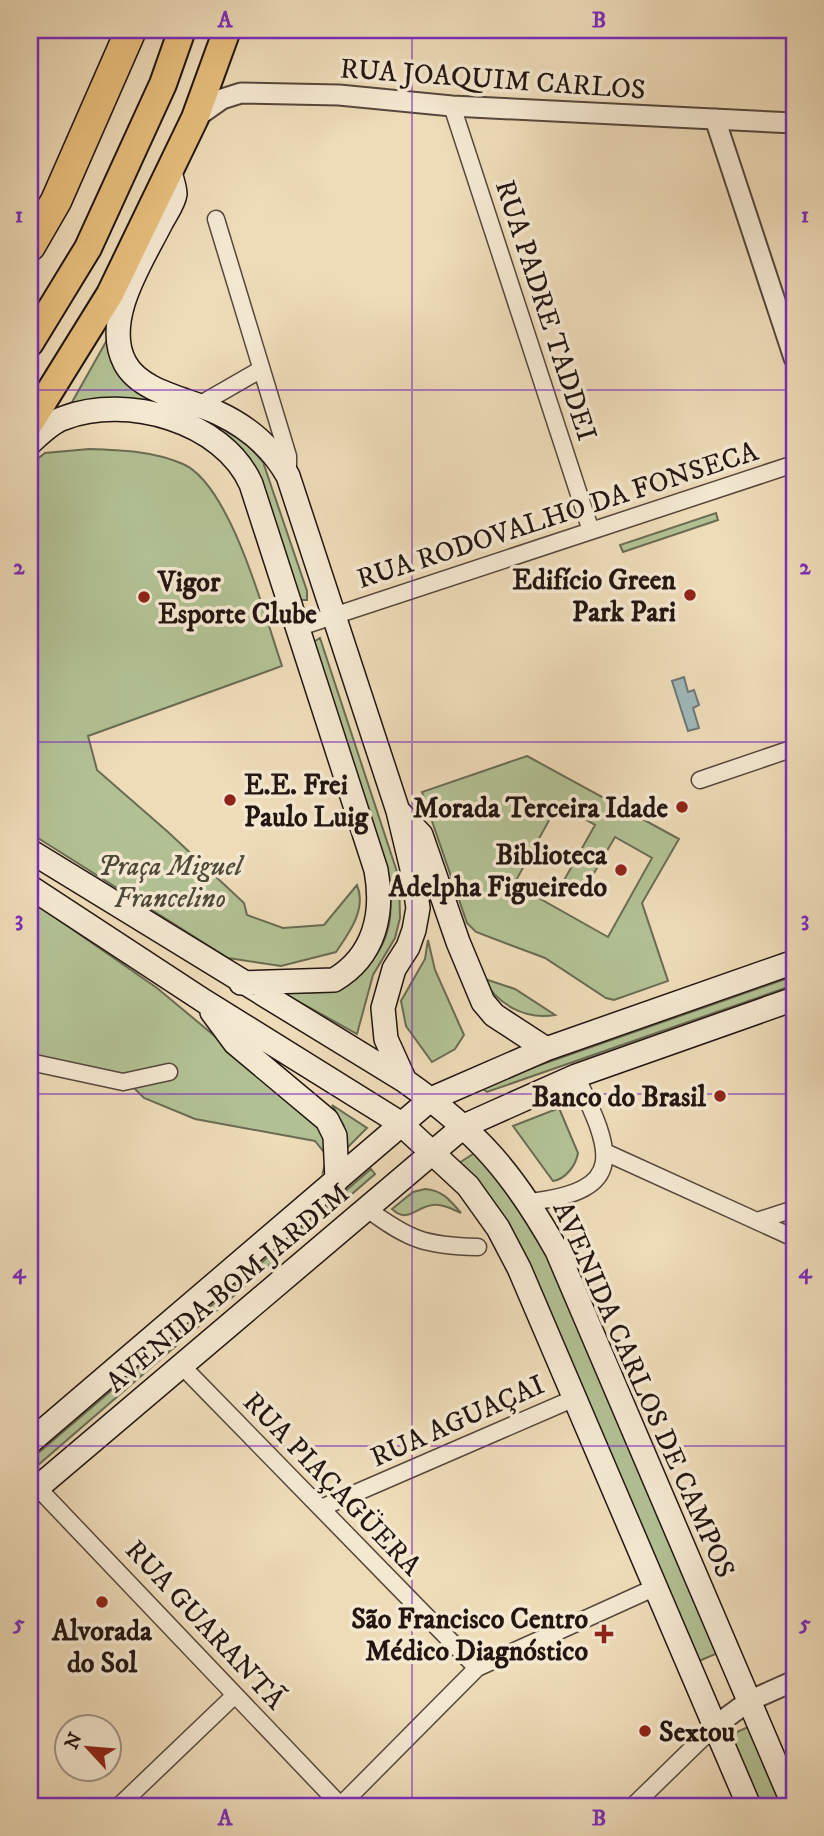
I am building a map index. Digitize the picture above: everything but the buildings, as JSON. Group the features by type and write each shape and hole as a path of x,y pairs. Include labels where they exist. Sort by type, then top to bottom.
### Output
{"highway":[{"path":"30,246 57,201 131,30"},
{"path":"30,343 88,248 163,84 182,30"},
{"path":"30,423 110,293 195,118 227,30"}],"main road":[{"path":"170,173 175,195 137,271 120,315 119,347 126,367 140,381 199,405 253,434 278,459 288,476 398,811 413,873 418,908 408,947 394,969 385,994 386,1039 405,1081"},
{"path":"30,443 65,418 96,410 119,409 187,425 221,444 242,465 251,484 376,870 379,912 365,951 344,974 334,980 241,983"},
{"path":"398,811 421,835 462,953 483,1002 500,1019 546,1048"},
{"name":"AVENIDA CARLOS DE CAMPOS","path":"30,851 241,983 405,1081 464,1126 502,1163 529,1202 557,1251 794,1806"},
{"path":"30,887 204,1001 400,1123 468,1186 498,1228 519,1268 749,1806"},
{"name":"AVENIDA BOM JARDIM","path":"30,1442 431,1099 546,1048 794,962"},
{"name":"AVENIDA BOM JARDIM","path":"32,1488 181,1365 432,1150 464,1126 576,1076 794,999"},
{"path":"204,1001 235,1043 327,1120 335,1136 337,1180"}],"street":[{"name":"RUA JOAQUIM CARLOS","path":"195,118 207,107 241,93 340,95 452,106 794,123"},
{"name":"RUA PADRE TADDEI","path":"452,106 591,531"},
{"path":"715,119 794,358"},
{"path":"216,219 288,456 288,476"},
{"path":"199,405 260,370"},
{"name":"RUA RODOVALHO DA FONSECA","path":"297,628 794,464"},
{"path":"700,780 794,748"},
{"path":"30,1062 123,1082 169,1072"},
{"path":"529,1202 558,1199 583,1190 599,1174 607,1153 596,1118 576,1076"},
{"path":"607,1153 794,1238"},
{"path":"366,1208 406,1236 426,1244 478,1247"},
{"path":"757,1222 794,1209"},
{"name":"RUA PIAÇAGÜERA","path":"181,1365 477,1668"},
{"name":"RUA AGUAÇAI","path":"321,1508 575,1398"},
{"name":"RUA GUARANTÃ","path":"32,1488 340,1806"},
{"path":"340,1806 477,1668 656,1587"},
{"path":"633,1806 715,1726 749,1701 794,1681"},
{"path":"119,1806 235,1695"}],"green space":[{"path":"107,340 119,369 243,439 263,462 307,591 307,600 299,600 239,450 101,403 71,404"},
{"name":"Vigor Esporte Clube","path":"89,449 160,456 183,464 200,477 231,524 256,586 282,666 88,736 97,770 244,903 247,915 283,928 324,925 357,885 360,894 358,912 336,952 281,966 228,958 30,833 30,465 45,453"},
{"path":"716,513 718,520 623,552 620,545"},
{"path":"320,638 399,878 400,918 395,938 373,975 357,1034 278,990 326,991 344,983 366,966 381,947 389,926 391,903 388,879 312,643"},
{"path":"527,756 679,839 642,903 668,981 614,1000 606,998 545,958 476,932 467,923 422,792","holes":["558,804 595,825 563,882 583,892 615,837 652,858 608,937 514,884"]},
{"path":"30,900 157,988 347,1146 344,1126 332,1105 367,1128 323,1172 327,1156 315,1141 195,1119 144,1098 127,1081 30,1059"},
{"path":"428,940 435,970 464,1035 455,1049 432,1062 406,1026 401,1001 425,959"},
{"path":"794,976 794,985 487,1092 483,1089 483,1085"},
{"path":"482,978 515,989 555,1015 532,1015 512,1008 488,987"},
{"path":"559,1108 578,1153 570,1171 553,1181 513,1126"},
{"path":"476,1152 526,1216 547,1256 718,1653 699,1661 459,1163"},
{"path":"371,1169 375,1174 30,1472 30,1460"},
{"path":"425,1189 441,1194 461,1213 437,1205 427,1206 407,1215 392,1209 413,1192"},
{"path":"748,1727 783,1806 760,1806 730,1735"}],"water":[{"path":"684,677 688,692 694,690 699,705 693,708 699,728 688,731 672,681"}],"place":[{"name":"Edifício Green Park Pari","path":"690,595"},
{"name":"Vigor Esporte Clube","path":"144,597"},
{"name":"E.E. Frei Paulo Luig","path":"230,800"},
{"name":"Morada Terceira Idade","path":"682,807"},
{"name":"Biblioteca Adelpha Figueiredo","path":"621,870"},
{"name":"Banco do Brasil","path":"720,1096"},
{"name":"Alvorada do Sol","path":"102,1602"},
{"name":"São Francisco Centro Médico Diagnóstico","path":"604,1634"},
{"name":"Sextou","path":"645,1731"}],"park label":[{"name":"Praça Miguel Francelino","path":"170,881"}]}
